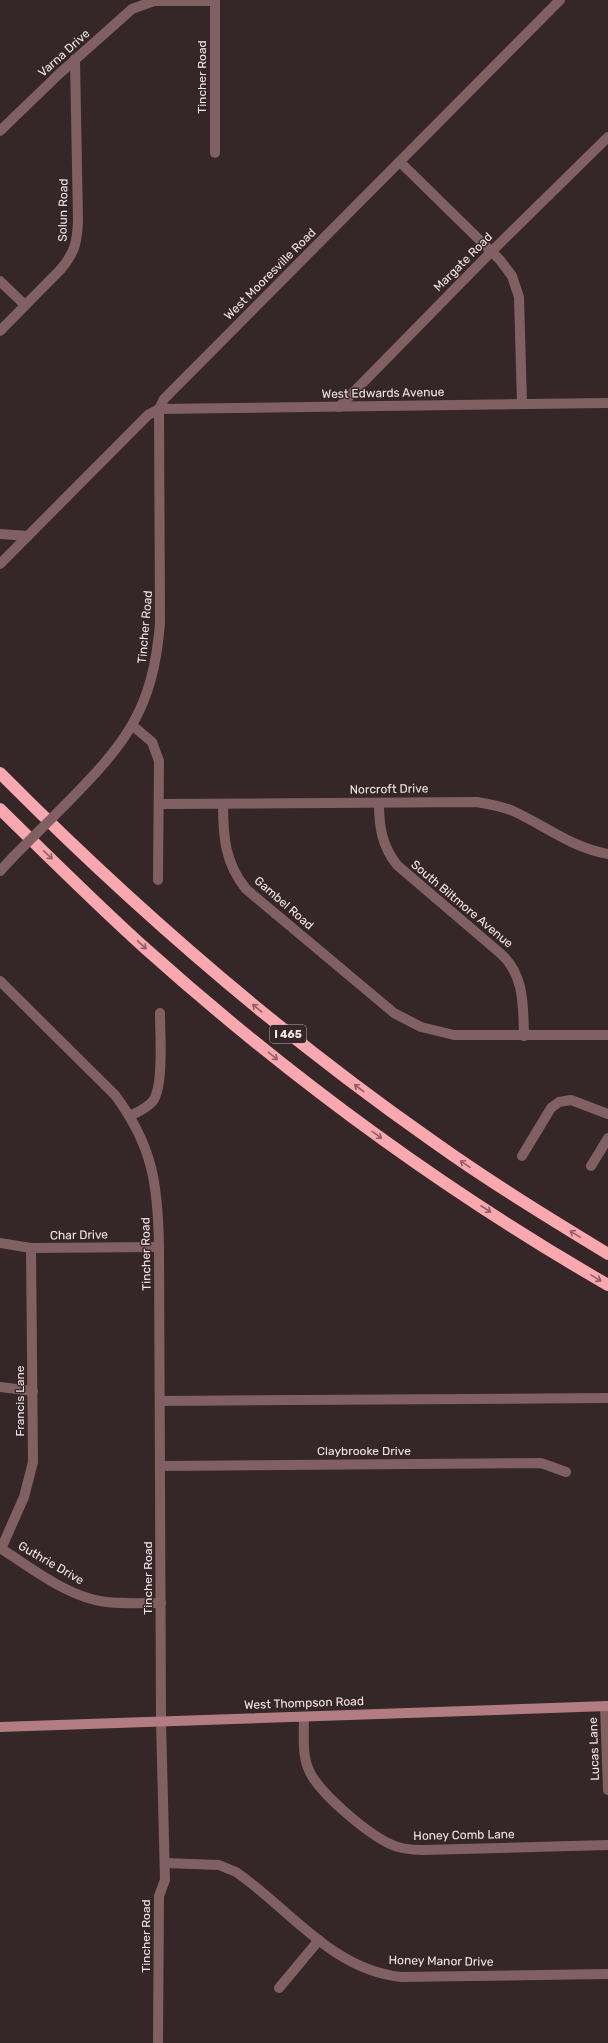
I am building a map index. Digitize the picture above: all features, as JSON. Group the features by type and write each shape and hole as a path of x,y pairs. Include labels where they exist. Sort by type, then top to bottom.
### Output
{"highway":[{"name":"I 465","path":"0,773 163,928 253,1005 314,1054 493,1183 608,1254"},
{"name":"I 465","path":"0,808 145,948 191,988 302,1079 418,1164 470,1199 608,1285"}],"main road":[{"name":"West Thompson Road","path":"0,1727 607,1706"}],"street":[{"name":"West Mooresville Road","path":"0,564 148,415 159,409 167,395 560,0"},
{"name":"Varna Drive","path":"0,132 75,59 132,9 151,2 215,1"},
{"name":"Tincher Road","path":"215,1 215,153"},
{"name":"Solun Road","path":"0,331 61,269 70,258 76,246 78,221 75,59"},
{"name":"Margate Road","path":"339,406 491,252 608,137"},
{"path":"400,162 510,272 519,297 522,404"},
{"path":"0,281 25,305"},
{"name":"West Edwards Avenue","path":"159,409 608,404"},
{"name":"Tincher Road","path":"0,871 108,759 133,726 149,690 159,638 161,594 159,409"},
{"path":"0,534 28,536"},
{"path":"133,726 149,739 157,753 160,765 158,880"},
{"name":"South Biltmore Avenue","path":"379,802 381,835 386,850 397,865 500,953 510,964 521,988 524,1036"},
{"name":"Norcroft Drive","path":"160,804 470,802 496,805 513,812 570,843 591,851 608,854"},
{"name":"Gambel Road","path":"223,804 223,837 227,855 234,871 246,889 394,1013 432,1030 468,1037 524,1036"},
{"name":"Tincher Road","path":"0,981 105,1084 130,1116 145,1146 154,1177 159,1211 161,1721 165,1863 165,1882 159,1896 158,2043"},
{"path":"130,1116 149,1105 157,1093 159,1081 160,1013"},
{"path":"524,1036 608,1035"},
{"path":"522,1156 551,1108 561,1101 571,1100 608,1114"},
{"path":"592,1166 608,1138"},
{"name":"Char Drive","path":"0,1243 31,1248 159,1247"},
{"name":"Francis Lane","path":"1,1548 24,1497 33,1462 34,1391 31,1248"},
{"path":"0,1387 34,1391"},
{"path":"160,1401 608,1398"},
{"name":"Claybrooke Drive","path":"161,1466 541,1463 566,1472"},
{"name":"Guthrie Drive","path":"1,1548 67,1589 86,1597 106,1602 161,1603"},
{"name":"Lucas Lane","path":"607,1706 608,1790"},
{"name":"Honey Comb Lane","path":"304,1716 306,1761 317,1785 375,1835 391,1844 401,1848 423,1850 608,1845"},
{"name":"Honey Manor Drive","path":"165,1863 219,1866 236,1872 342,1957 358,1966 376,1973 394,1976 608,1974"},
{"path":"280,1988 319,1940"}]}
